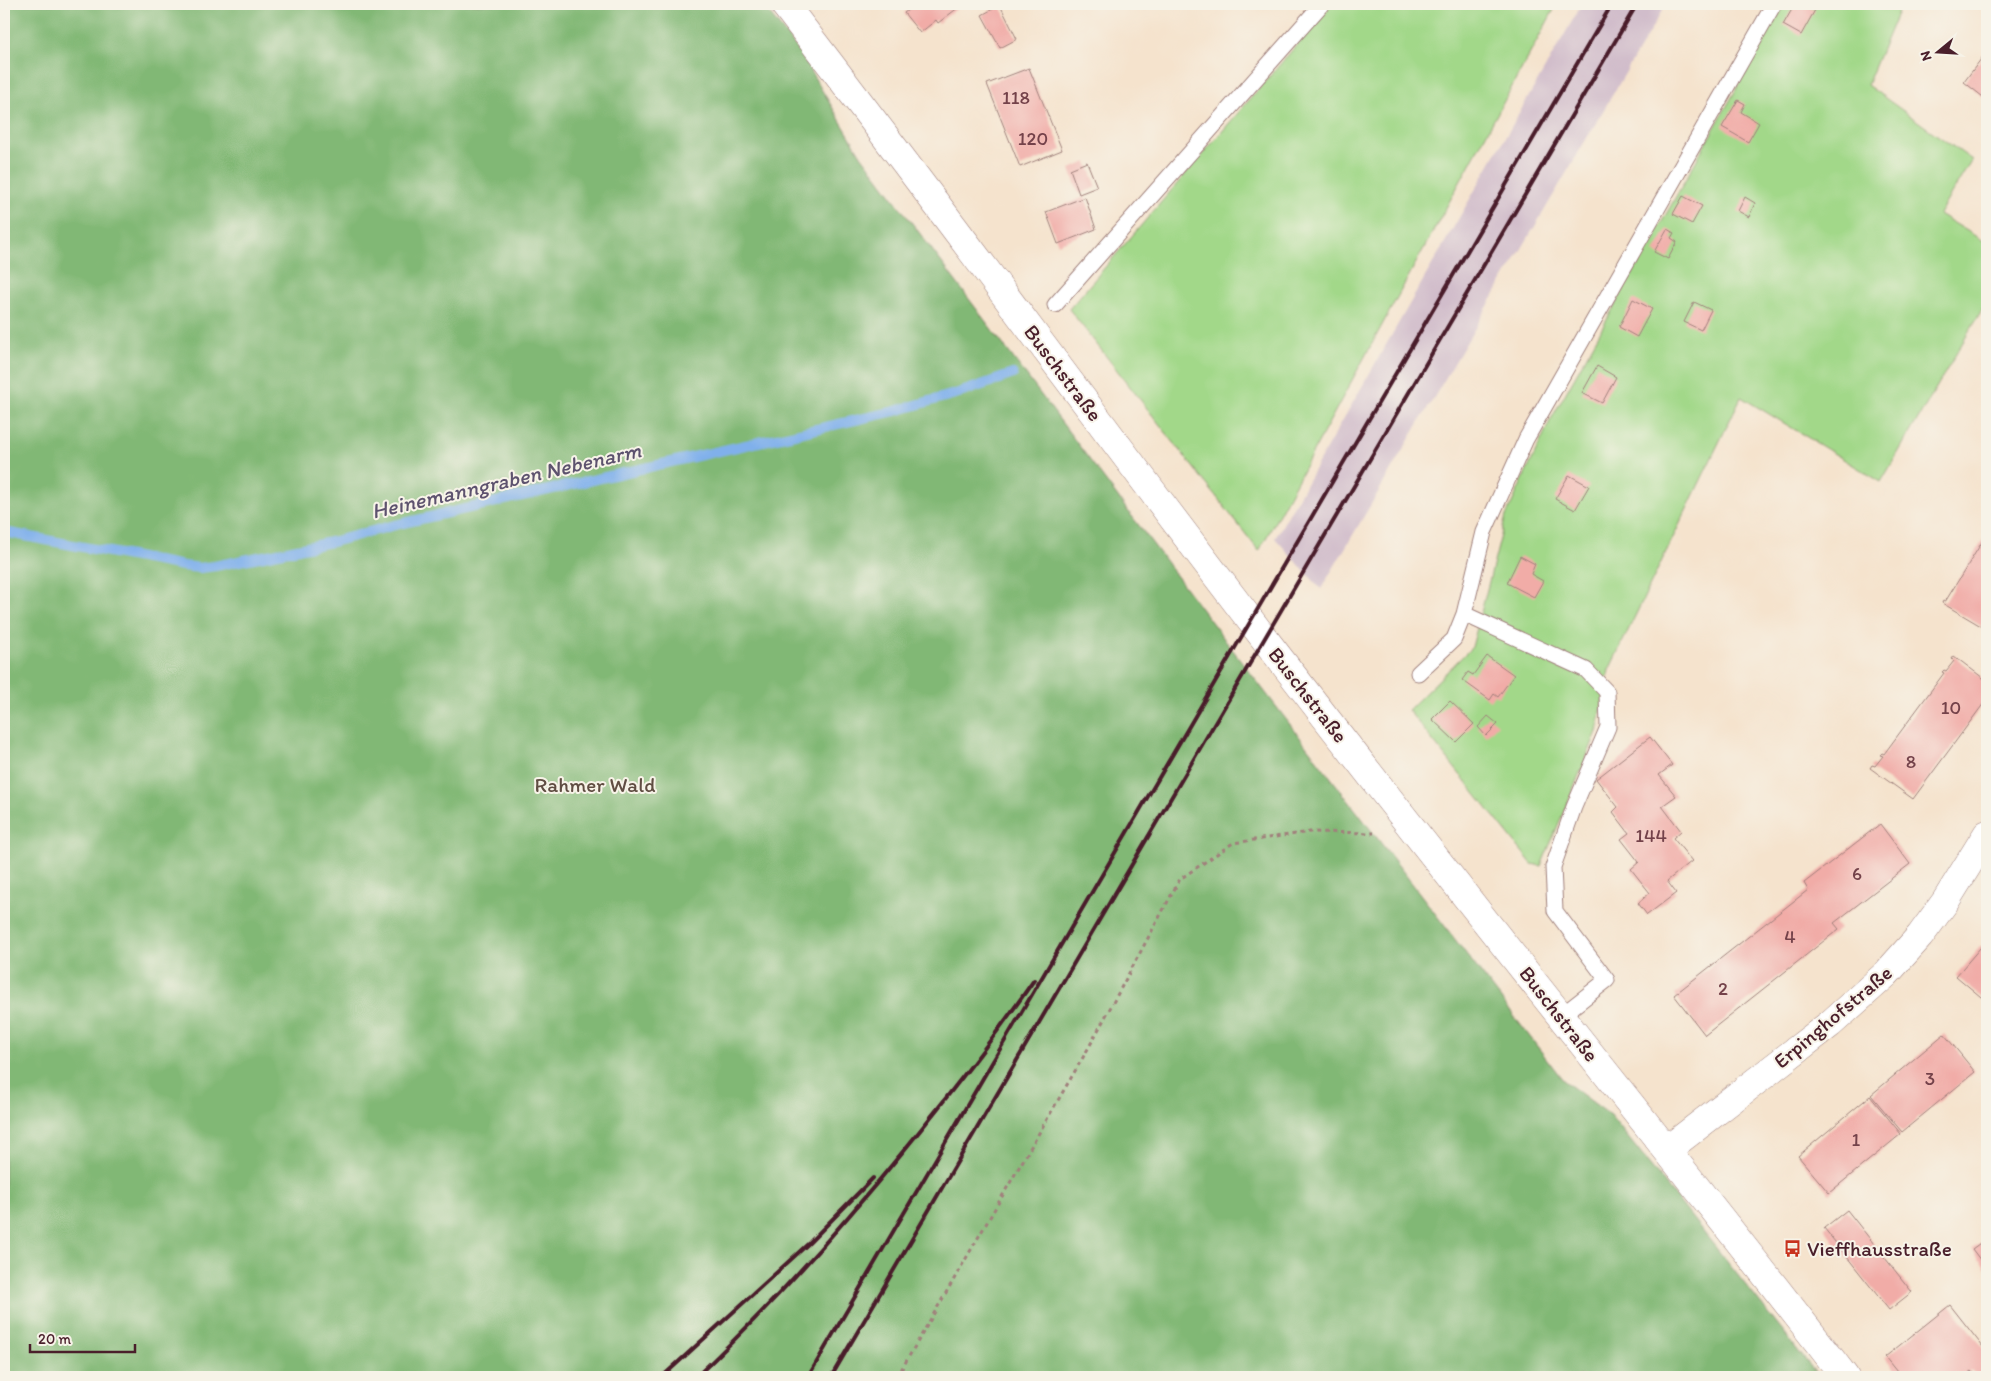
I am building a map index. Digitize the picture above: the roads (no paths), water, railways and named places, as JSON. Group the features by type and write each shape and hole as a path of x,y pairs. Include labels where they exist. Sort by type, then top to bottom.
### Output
{"street":[{"name":"Buschstraße","path":"784,4 1237,603 1420,839 1668,1149 1845,1377"},
{"name":"Erpinghofstraße","path":"1668,1149 1830,1024 1886,974 1920,936 1945,902 1987,834"}],"lane":[{"path":"1054,305 1322,4"},
{"path":"1418,673 1454,639 1464,614 1484,532 1526,439 1774,4"},
{"path":"1464,614 1586,670 1607,692 1608,727 1574,807 1553,867 1555,911 1607,980 1561,1016"}],"waterway":[{"name":"Heinemanngraben Nebenarm","path":"4,532 183,566 200,568 215,566 336,541 395,525 895,411 962,392 1013,374"}],"railway":[{"path":"808,1377 1612,4"},
{"path":"831,1377 1637,4"},
{"path":"696,1377 778,1295 855,1208 955,1087 1034,980"},
{"path":"662,1377 809,1243 873,1178"}],"place":[{"name":"Vieffhausstraße","path":"1793,1249"}],"park label":[{"name":"Rahmer Wald","path":"595,785"}]}
